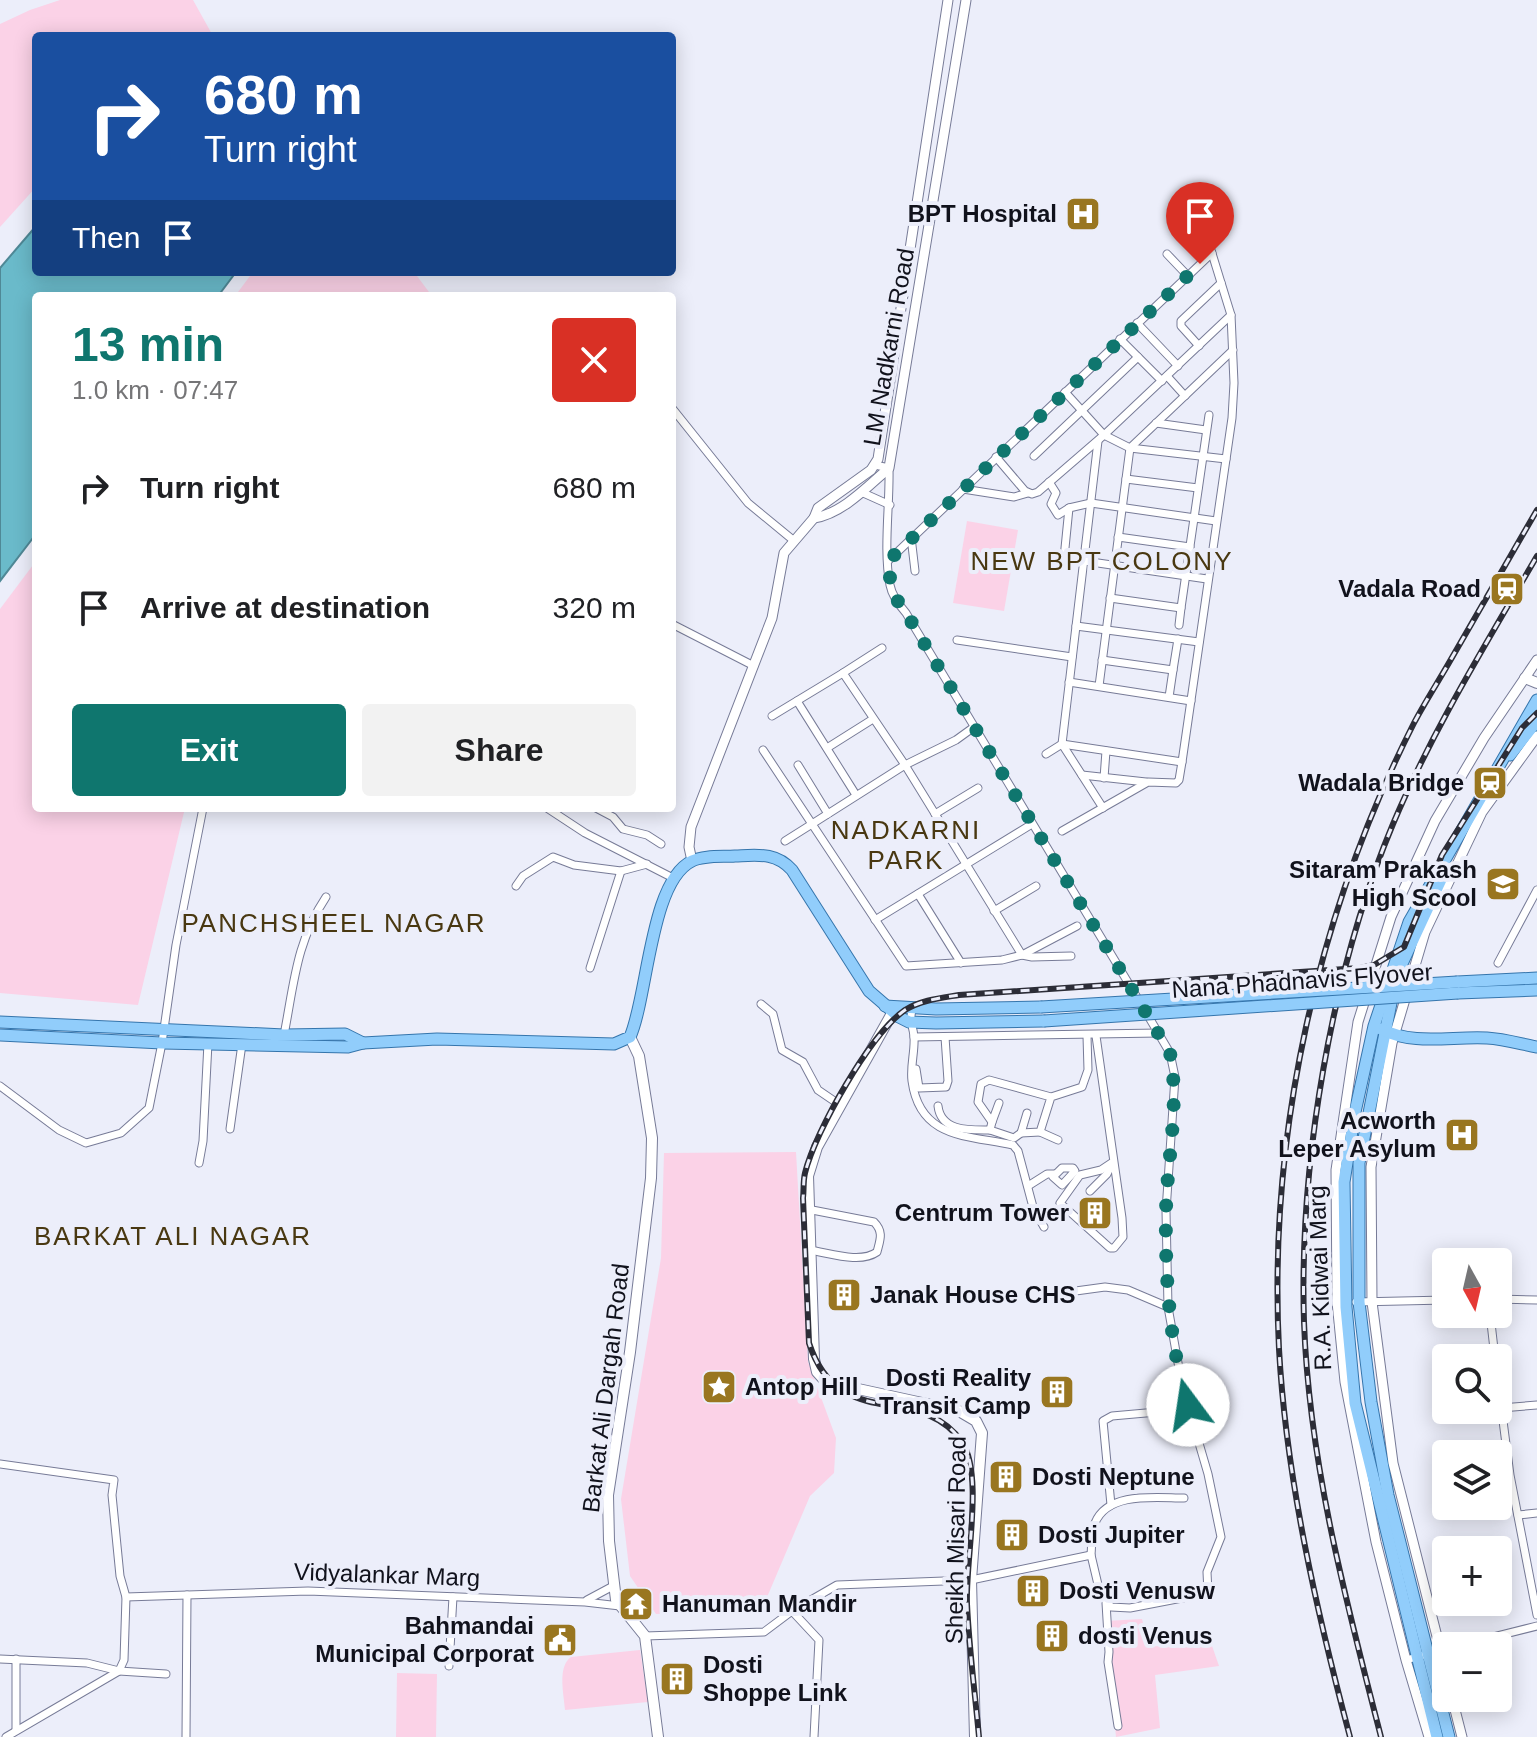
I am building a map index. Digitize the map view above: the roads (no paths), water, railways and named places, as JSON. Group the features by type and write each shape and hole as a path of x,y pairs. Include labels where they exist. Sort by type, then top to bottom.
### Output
{"main road":[{"path":"1525,678 1537,683"},
{"path":"1437,1737 1371,1402 1359,1302 1359,1163 1409,922 1537,700"},
{"path":"1449,1737 1422,1655 1355,1403 1342,1302 1344,1182 1355,1112 1384,1031 1398,972 1456,848 1512,753 1537,721"},
{"path":"0,1035 162,1043 348,1047 363,1043 437,1039 614,1044 630,1037 638,1019 651,941 673,878 692,861 769,855 784,861 869,991 909,1022"},
{"path":"1457,988 1537,978"},
{"path":"1457,988 1537,990"},
{"name":"Nana Phadnavis Flyover","path":"891,1008 1041,1007 1457,988"},
{"name":"Nana Phadnavis Flyover","path":"909,1022 1044,1021 1457,988"},
{"name":"Sheikh Misari Road","path":"891,1008 813,1155 808,1176 814,1359 817,1372 826,1382 959,1411 976,1421 982,1433 971,1580 975,1737"},
{"path":"0,1022 284,1035 345,1034 363,1043"},
{"path":"1384,1031 1412,1039 1490,1038 1537,1047"},
{"name":"Barkat Ali Dargah Road","path":"630,1037 639,1056 652,1138 651,1178 608,1495 609,1541 616,1600 645,1636"},
{"path":"645,1636 658,1737"}],"street":[{"name":"LM Nadkarni Road","path":"692,861 689,847 691,827 772,618 784,553 814,518 818,508 875,465 948,0"},
{"name":"LM Nadkarni Road","path":"814,518 825,516 861,492 889,468 966,0"},
{"path":"1082,775 1148,782 1176,783 1179,780 1226,459 1234,383 1231,315 1202,221 1201,209 1213,201"},
{"path":"888,561 1212,253"},
{"path":"1167,254 1187,275"},
{"path":"1199,346 1181,326 1181,321 1221,283"},
{"path":"963,489 1014,497 1038,492 1101,438 1231,315"},
{"path":"1137,323 1178,366"},
{"path":"1120,339 1185,396"},
{"path":"1099,686 1130,448 1233,350"},
{"path":"1034,456 1138,357"},
{"path":"1065,392 1101,438 1130,448 1226,459"},
{"path":"885,406 899,407"},
{"path":"676,413 748,503 793,540"},
{"path":"1179,625 1209,415"},
{"path":"1156,423 1206,430"},
{"path":"1101,438 1062,744 1103,808"},
{"path":"996,457 1028,493"},
{"path":"875,465 889,468 890,588 1159,1033 1170,1053 1175,1077 1166,1211 1168,1307 1182,1385 1208,1474 1221,1537 1207,1572 1208,1593 1119,1609 1106,1603"},
{"path":"1126,479 1198,488"},
{"path":"1049,482 1056,493 1051,504 1058,515 1069,508 1091,503 1216,521"},
{"path":"861,492 890,505"},
{"path":"1069,508 1064,558 1207,579"},
{"path":"911,537 915,571"},
{"path":"1118,537 1190,547"},
{"path":"1110,598 1181,608"},
{"path":"676,626 754,666"},
{"path":"1076,626 1199,642"},
{"path":"1169,697 1178,639"},
{"path":"957,640 1072,657"},
{"path":"772,716 882,648"},
{"path":"1102,660 1173,670"},
{"name":"R.A. Kidwai Marg","path":"1429,1737 1376,1542 1345,1382 1336,1170 1358,1022 1391,917 1435,821 1484,738 1537,660"},
{"path":"843,673 905,765 1022,955"},
{"path":"1069,682 1191,701"},
{"path":"797,701 856,795"},
{"path":"827,748 873,719"},
{"path":"785,841 905,765 956,740 974,727"},
{"path":"1438,1632 1393,1463 1372,1302 1371,1167 1384,1031 1425,932 1482,812 1537,736"},
{"path":"1046,754 1062,744 1182,762"},
{"path":"763,750 906,966 1022,955 1071,956"},
{"path":"1104,778 1106,751"},
{"path":"798,765 828,814"},
{"path":"1062,831 1148,782"},
{"path":"935,814 978,788"},
{"path":"0,1086 59,1130 86,1143 121,1133 149,1108 202,812"},
{"path":"553,812 585,833 673,878"},
{"path":"604,812 613,817 623,829 647,835 661,844"},
{"path":"875,920 1032,824"},
{"path":"516,886 523,876 553,857 574,865 621,871 647,864"},
{"path":"590,968 621,871"},
{"path":"994,911 1036,886"},
{"path":"1498,963 1537,890"},
{"path":"918,894 961,963"},
{"path":"284,1035 302,940 310,920 326,897"},
{"path":"1022,955 1077,926"},
{"path":"761,1004 773,1014 782,1050 803,1062 818,1090 840,1105"},
{"path":"913,1007 909,1022 916,1037 916,1069 918,1085 922,1090 943,1088 947,1084 945,1037"},
{"path":"1358,1022 1384,1031"},
{"path":"916,1037 1159,1033"},
{"path":"1079,1098 1088,1070 1092,1036"},
{"path":"1092,1036 1113,1162 1123,1234 1118,1246 1110,1248 1060,1203 1080,1175 1101,1170 1113,1162"},
{"path":"916,1037 911,1055 912,1081 918,1105 928,1118 953,1134 1013,1145 1018,1151 1033,1207 1044,1227"},
{"path":"199,1163 208,1043"},
{"path":"230,1129 242,1043"},
{"path":"991,1126 978,1102 979,1088 984,1081 1051,1097 1082,1087"},
{"path":"1040,1132 1051,1097"},
{"path":"991,1126 999,1103"},
{"path":"938,1106 943,1120 956,1128 991,1126 1014,1138 1021,1133 1040,1132 1058,1140"},
{"path":"1021,1133 1027,1113"},
{"path":"1090,1191 1107,1174 1113,1162"},
{"path":"1028,1186 1052,1175"},
{"path":"807,1209 874,1222 881,1235 877,1252 862,1258 809,1250"},
{"path":"1061,1293 1105,1287 1128,1290 1168,1307"},
{"path":"1512,1299 1537,1300"},
{"path":"1342,1302 1432,1300"},
{"path":"1111,1505 1103,1421 1112,1416 1157,1412 1188,1405"},
{"path":"1512,1407 1537,1405"},
{"path":"1504,1424 1537,1615"},
{"path":"0,1464 114,1480 112,1495 120,1576 126,1597 124,1660 119,1671 6,1737"},
{"path":"1118,1726 1108,1662 1106,1603 1100,1593 1091,1555 1095,1521 1111,1505 1127,1499 1184,1498"},
{"path":"1518,1515 1537,1513"},
{"path":"645,1636 764,1632 792,1611 837,1585 971,1580 1091,1555"},
{"path":"585,1602 615,1585"},
{"name":"Vidyalankar Marg","path":"126,1597 308,1591 620,1606"},
{"path":"186,1737 187,1595"},
{"path":"449,1666 453,1597"},
{"path":"792,1611 819,1640 814,1737"},
{"path":"1512,1632 1537,1626"},
{"path":"1406,1660 1432,1652"},
{"path":"0,1659 87,1663 119,1671 166,1674"},
{"path":"16,1659 16,1729"},
{"path":"1456,1712 1462,1737"}],"water":[{"path":"32,231 32,276 233,276 221,292 32,292 32,539 0,581 0,268"}],"railway":[{"path":"1350,1737 1305,1545 1283,1398 1278,1268 1282,1187 1291,1107 1306,1027 1326,948 1350,871 1380,796 1418,715 1537,510"},
{"path":"1381,1737 1331,1531 1307,1375 1304,1261 1314,1134 1336,1005 1371,881 1408,789 1442,722 1537,556"},
{"path":"979,1737 967,1604 972,1475 962,1442 945,1424 925,1414 860,1399 840,1389 822,1371 809,1343 804,1179 811,1155 832,1110 861,1061 891,1022 905,1010 924,1002 959,995 1374,965 1404,947 1442,855 1522,728 1537,713"}],"place":[{"name":"BPT Hospital","path":"1083,214"},
{"name":"Vadala Road","path":"1507,589"},
{"name":"Wadala Bridge","path":"1490,783"},
{"name":"Sitaram Prakash High Scool","path":"1503,884"},
{"name":"Acworth Leper Asylum","path":"1462,1135"},
{"name":"Centrum Tower","path":"1095,1213"},
{"name":"Janak House CHS","path":"844,1295"},
{"name":"Antop Hill","path":"719,1387"},
{"name":"Dosti Reality Transit Camp","path":"1057,1392"},
{"name":"Dosti Neptune","path":"1006,1477"},
{"name":"Dosti Jupiter","path":"1012,1535"},
{"name":"Dosti Venusw","path":"1033,1591"},
{"name":"Hanuman Mandir","path":"636,1604"},
{"name":"dosti Venus","path":"1052,1636"},
{"name":"Bahmandai Municipal Corporat","path":"560,1640"},
{"name":"Dosti Shoppe Link","path":"677,1679"}],"district":[{"name":"NEW BPT COLONY","path":"1102,561"},
{"name":"NADKARNI PARK","path":"906,845"},
{"name":"PANCHSHEEL NAGAR","path":"334,923"},
{"name":"BARKAT ALI NAGAR","path":"173,1236"}]}
